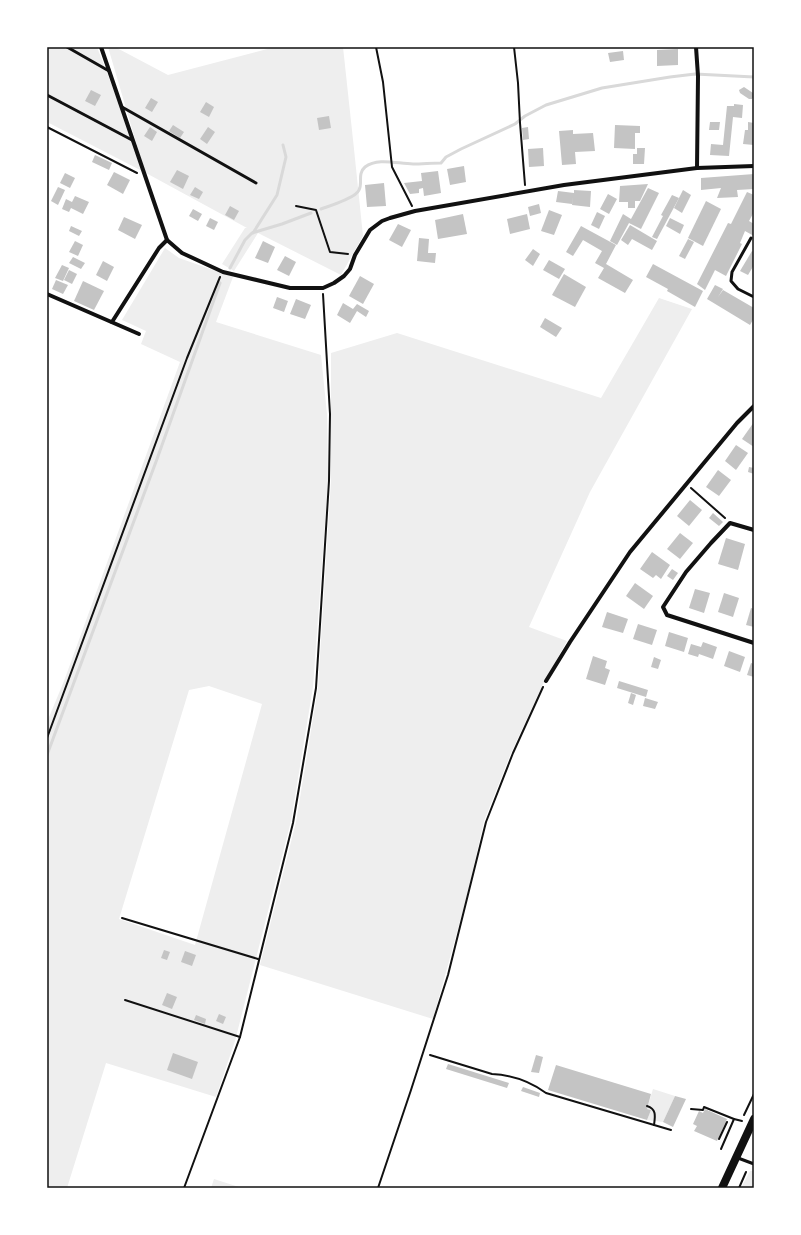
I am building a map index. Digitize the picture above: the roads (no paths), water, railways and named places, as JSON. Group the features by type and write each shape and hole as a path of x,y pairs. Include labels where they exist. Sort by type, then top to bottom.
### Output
{"main road":[{"path":"722,1188 754,1119"}],"street":[{"path":"101,47 143,175 167,240 182,253 222,272 290,288 323,288 334,283 344,276 350,268 355,255 370,230 382,221 415,211 564,185 697,168 754,166"},
{"path":"696,47 698,71 697,168"},
{"path":"112,322 159,248 167,240"},
{"path":"47,294 139,334"},
{"path":"546,681 630,552 737,423 754,406"},
{"path":"754,530 730,523 686,572 663,607 667,615 754,643"}],"lane":[{"path":"67,47 109,71"},
{"path":"47,95 132,140"},
{"path":"121,107 256,183"},
{"path":"751,238 732,272 731,281 738,289 754,297"},
{"path":"736,1158 754,1164"}],"waterway":[{"path":"321,209 342,201 357,193 360,187 361,173 365,167 370,164 376,162 413,164 441,163 446,157 515,124 525,116 546,105 602,88 670,77 695,74 754,77"},
{"path":"253,233 277,195 286,157 283,145"},
{"path":"230,268 245,240 252,233 311,213"},
{"path":"47,755 157,459 220,283"}]}
